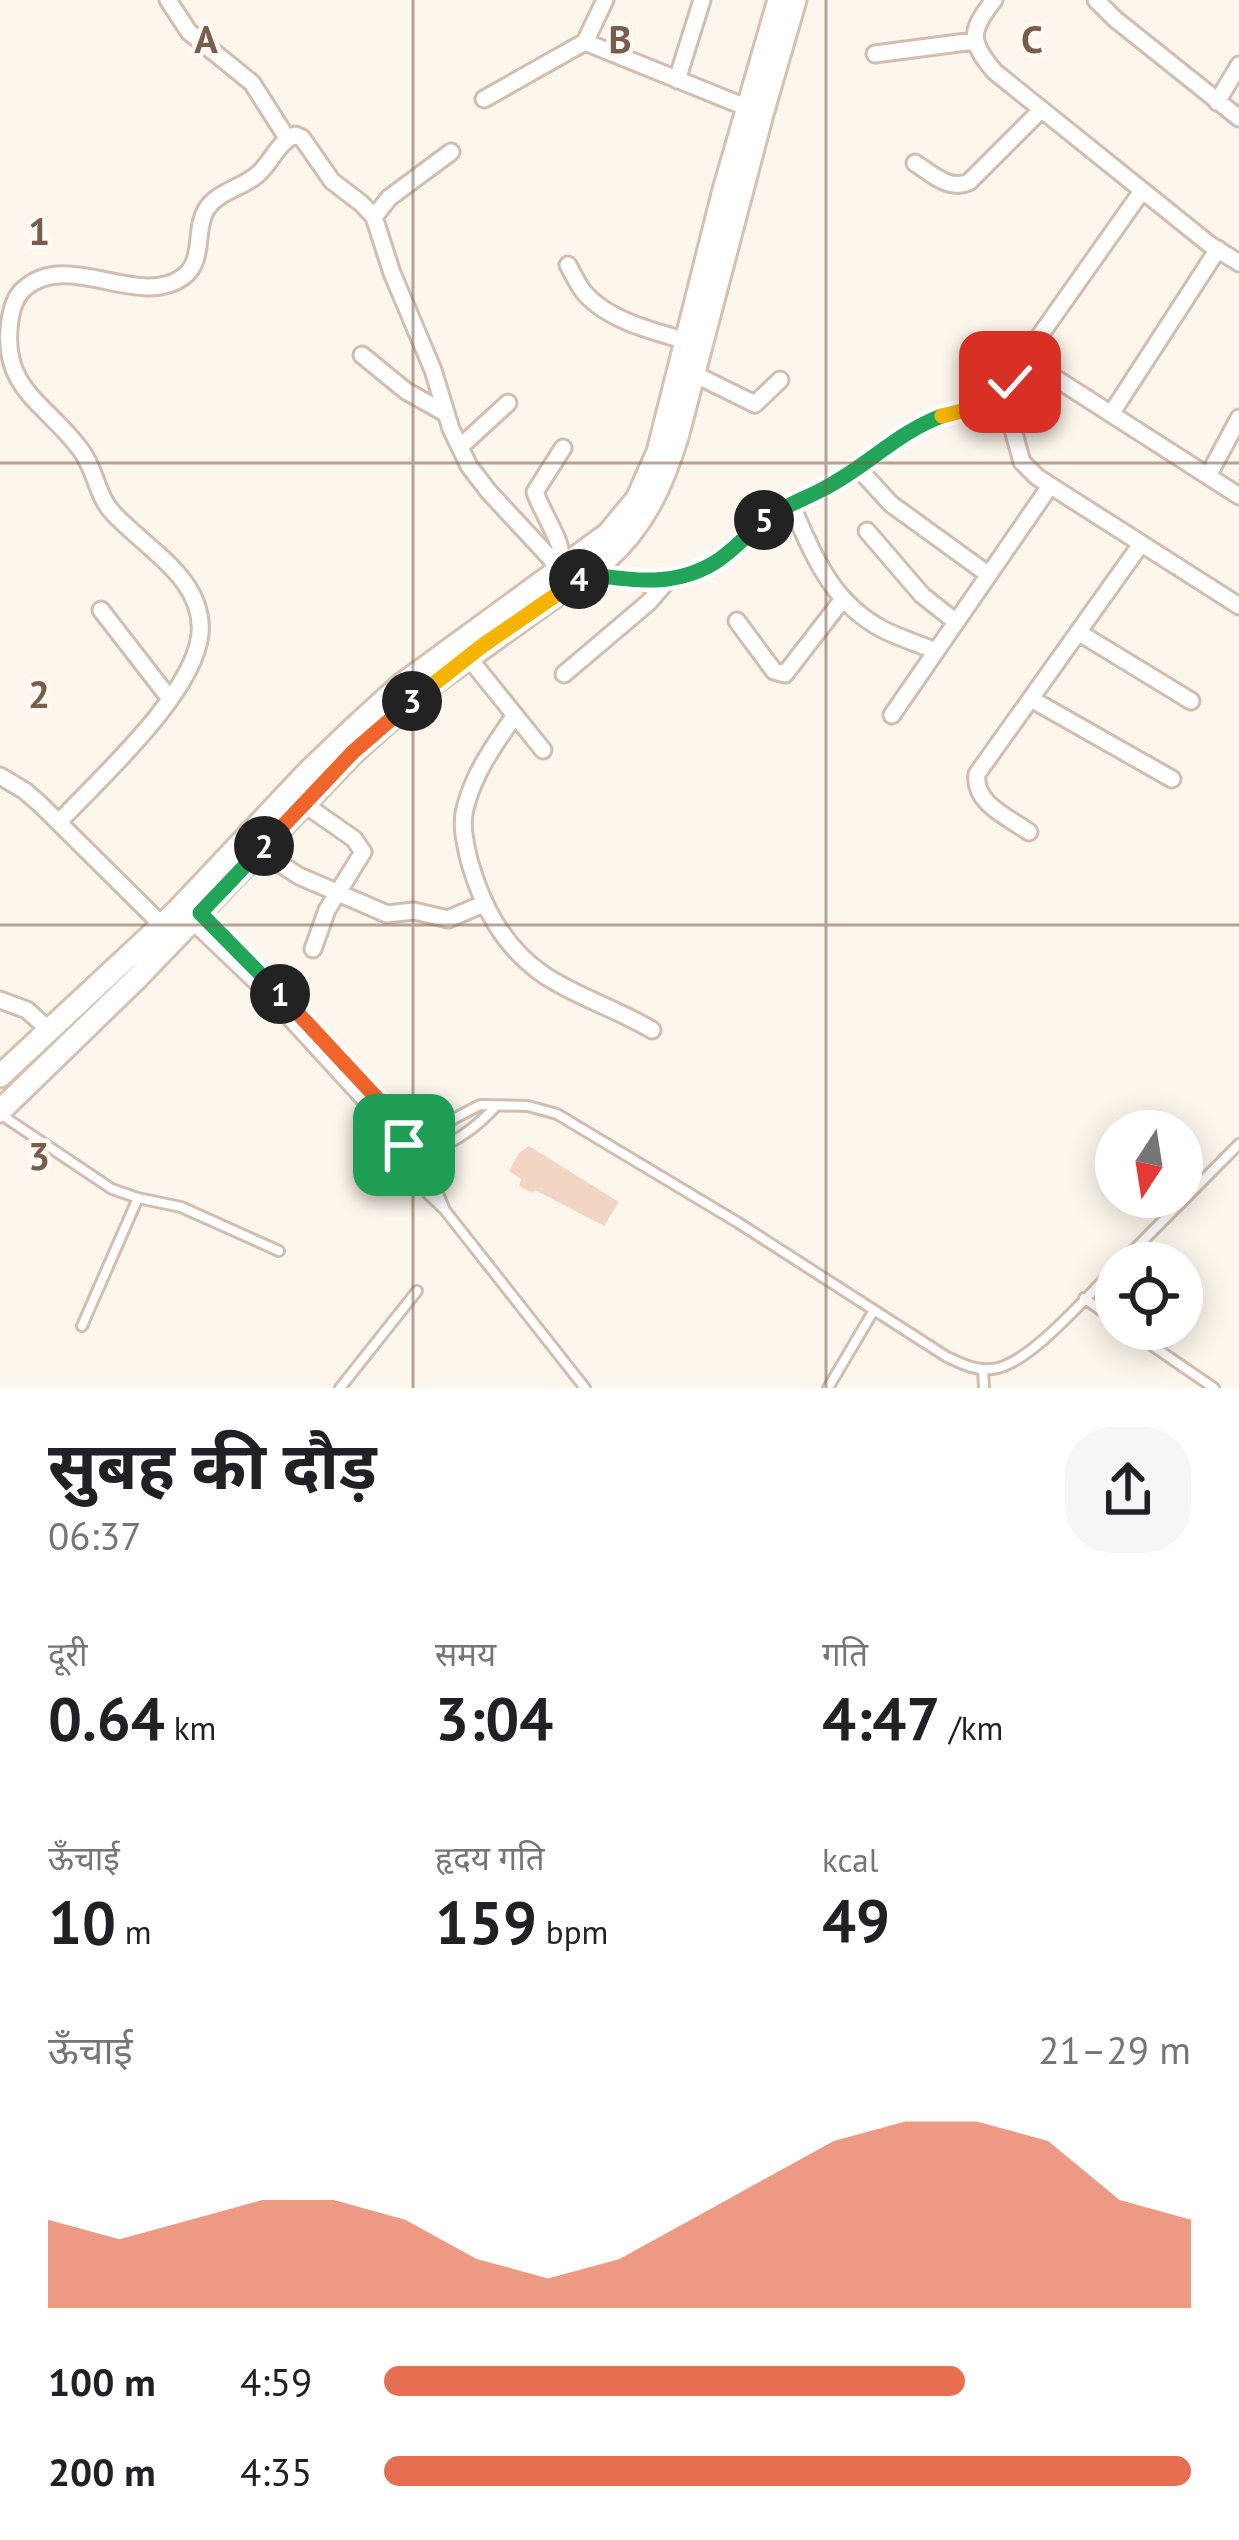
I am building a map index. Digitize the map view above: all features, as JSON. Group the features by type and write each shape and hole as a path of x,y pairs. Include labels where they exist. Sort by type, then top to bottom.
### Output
{"street":[{"path":"168,0 189,32 252,83 287,138"},
{"path":"484,99 585,42 605,0"},
{"path":"0,1113 309,771 400,686 568,572 621,546 649,509 668,466 694,374 779,0"},
{"path":"0,1076 260,850 353,752 568,572 608,534 644,486 658,452 724,190 795,0"},
{"path":"994,0 975,29 974,41 995,72 1239,263"},
{"path":"1096,0 1239,118"},
{"path":"677,80 700,1"},
{"path":"875,55 974,41"},
{"path":"585,42 755,111"},
{"path":"1217,102 1239,65"},
{"path":"915,163 960,186 1041,110"},
{"path":"59,822 170,699 195,658 200,617 193,592 109,508 82,450 16,379 9,365 4,327 19,293 42,277 67,275 132,286 179,280 194,264 209,204 256,177 287,138 302,138 332,181 374,217 460,447 477,478 568,572 667,581 713,564 769,516 827,488 932,420 1005,400"},
{"path":"374,217 388,198 452,152"},
{"path":"1142,191 1024,358 1005,400 1022,462 1050,486 1239,606"},
{"path":"1112,415 1218,249"},
{"path":"568,266 584,292 618,316 687,340"},
{"path":"362,355 406,391 445,413"},
{"path":"1024,358 1239,496"},
{"path":"694,374 754,404 780,380"},
{"path":"460,447 508,404"},
{"path":"1208,476 1239,418"},
{"path":"562,448 535,492 561,545 568,572"},
{"path":"857,467 891,503 989,574"},
{"path":"892,716 1050,486"},
{"path":"791,503 824,577 843,599 885,631 936,651"},
{"path":"868,531 922,596 956,622"},
{"path":"1029,832 984,800 975,783 977,774 1141,544"},
{"path":"564,674 667,581"},
{"path":"737,621 774,671 785,674 843,599"},
{"path":"100,610 170,699"},
{"path":"1078,632 1191,701"},
{"path":"468,657 543,750"},
{"path":"1031,699 1172,778"},
{"path":"515,715 477,772 465,806 464,837 483,904 513,947 545,976 652,1030"},
{"path":"0,776 25,790 59,822 183,915"},
{"path":"304,804 361,845 363,852 336,891 313,949"},
{"path":"260,850 299,876 387,914 414,911 448,919 483,904"},
{"path":"4,1007 27,1010 50,1030"}],"lane":[{"path":"183,915 311,1026 416,1136 444,1209"},
{"path":"183,915 259,989 406,1151 428,1194 585,1388"},
{"path":"406,1151 405,1140 480,1105 540,1108 578,1124 966,1366 997,1369 1025,1355 1095,1288"},
{"path":"406,1151 437,1149 496,1106"},
{"path":"0,1113 112,1189 181,1207 279,1251"},
{"path":"1143,1242 1239,1144"},
{"path":"82,1326 138,1198"},
{"path":"340,1388 417,1291"},
{"path":"1084,1298 1095,1306"},
{"path":"828,1388 874,1310"},
{"path":"1159,1350 1214,1388"},
{"path":"983,1369 983,1388"}],"building":[{"path":"529,1146 619,1202 604,1226 519,1186 521,1179 509,1171"}],"route":[{"path":"404,1145 412,1136 200,913 353,752 420,693 585,574 667,581 713,564 769,516 827,488 900,437 950,413 1005,400 1010,382"}]}
